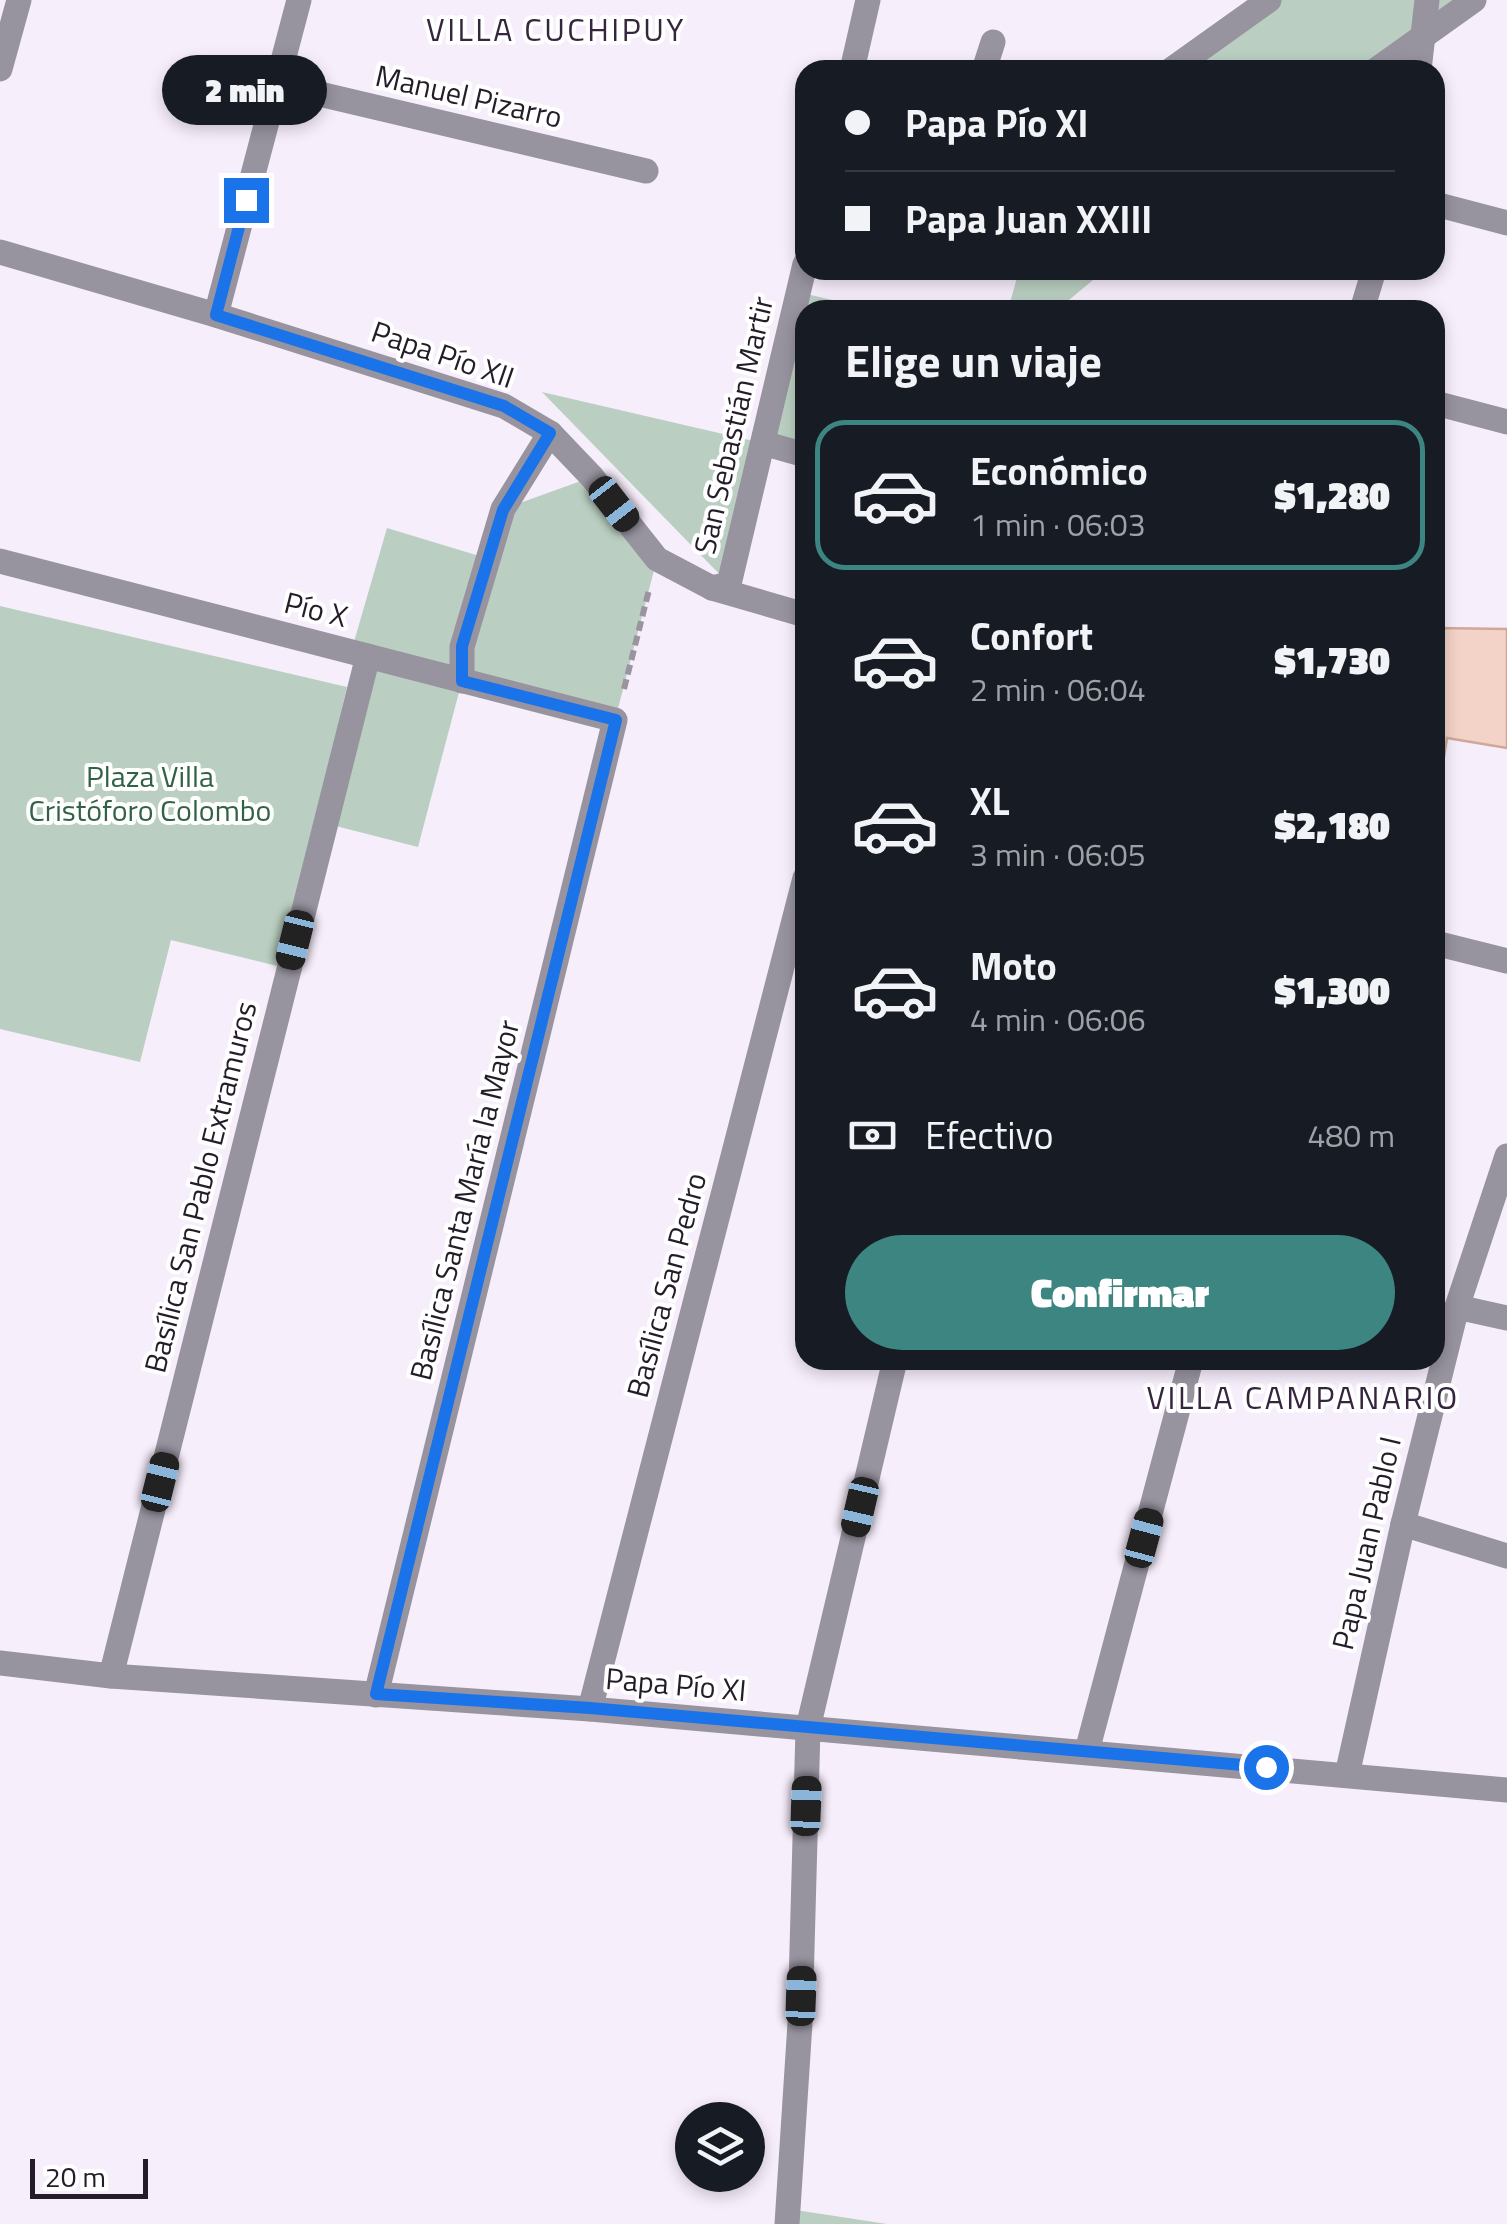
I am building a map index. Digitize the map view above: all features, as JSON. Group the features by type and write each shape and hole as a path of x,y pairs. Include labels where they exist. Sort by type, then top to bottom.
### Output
{"street":[{"path":"0,69 19,0"},
{"path":"216,315 299,0"},
{"path":"854,60 868,0"},
{"path":"1184,60 1269,0"},
{"path":"1422,60 1427,0"},
{"path":"1390,60 1474,0"},
{"path":"987,60 993,42"},
{"name":"Manuel Pizarro","path":"277,84 646,171"},
{"path":"1445,207 1507,223"},
{"name":"Papa Pío XII","path":"0,252 504,406 550,433 592,477 657,560 712,588 795,612"},
{"name":"San Sebastián Martir","path":"712,588 729,584 795,307"},
{"path":"1445,406 1507,422"},
{"path":"462,681 462,646 503,510 550,433"},
{"path":"763,443 795,452"},
{"name":"Pío X","path":"0,562 616,720"},
{"name":"Basílica San Pablo Extramuros","path":"111,1676 368,656"},
{"name":"Basílica Santa María la Mayor","path":"376,1694 616,720"},
{"name":"Basílica San Pedro","path":"590,1708 795,917"},
{"path":"1445,946 1507,961"},
{"name":"Papa Juan Pablo I","path":"1445,1358 1507,1156"},
{"path":"1458,1307 1507,1318"},
{"path":"786,2224 800,2023 808,1728 893,1370"},
{"path":"1087,1752 1188,1370"},
{"name":"Papa Juan Pablo I","path":"1347,1775 1442,1370"},
{"path":"1403,1524 1507,1556"},
{"name":"Papa Pío XI","path":"0,1663 111,1676 590,1708 1507,1790"}],"path":[{"path":"616,720 657,560"}],"green space":[{"path":"1268,0 1475,0 1391,60 1184,60"},
{"path":"1016,280 1093,280 1069,300 1011,300"},
{"path":"798,292 832,300 796,300"},
{"path":"795,305 795,452 764,443 729,584 542,392 762,443"},
{"path":"592,477 657,559 615,720 462,681 418,847 324,823 368,657 351,652 387,528 486,558 503,509"},
{"name":"Plaza Villa Cristóforo Colombo","path":"0,606 347,687 281,967 171,940 140,1062 0,1029"},
{"path":"789,2209 887,2224 787,2224"}],"building":[{"path":"1445,628 1507,629 1507,748 1447,738 1445,751"}],"district":[{"name":"VILLA CUCHIPUY","path":"556,29"},
{"name":"VILLA CAMPANARIO","path":"1303,1397"}],"route":[{"path":"246,200 216,315 504,406 550,433 503,510 462,646 462,681 616,720 376,1694 590,1708 1266,1767"}]}
